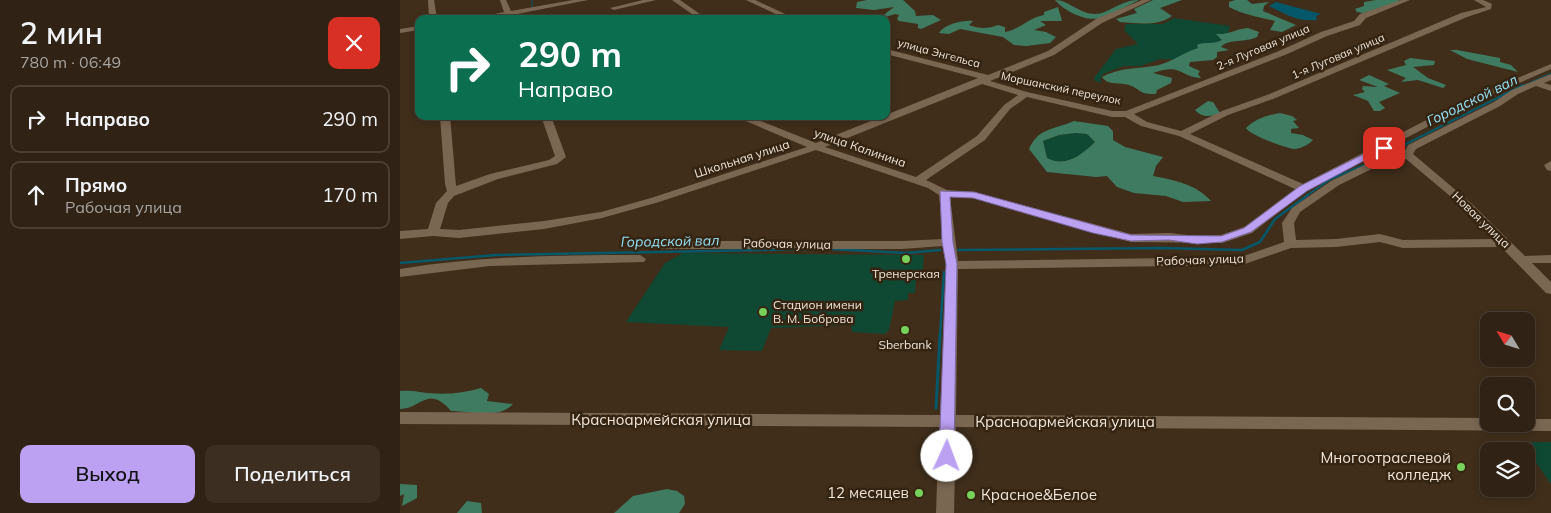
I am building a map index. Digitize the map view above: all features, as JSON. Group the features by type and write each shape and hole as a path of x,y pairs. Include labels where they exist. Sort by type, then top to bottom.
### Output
{"street":[{"path":"431,0 433,15"},
{"path":"503,0 509,15"},
{"path":"514,15 585,0"},
{"path":"616,4 653,0"},
{"path":"675,0 698,15"},
{"path":"748,0 784,15"},
{"name":"Школьная улица","path":"890,117 1051,53 1099,22 1148,0"},
{"name":"2-я Луговая улица","path":"1127,114 1282,53 1324,34 1357,23 1363,16 1407,0"},
{"name":"1-я Луговая улица","path":"1182,134 1225,113 1270,97 1464,15 1489,8 1490,5 1477,0"},
{"path":"400,31 415,29"},
{"name":"улица Энгельса","path":"890,52 982,79"},
{"name":"Рабочая улица","path":"944,194 974,195 1131,238 1222,239 1248,230 1303,188 1468,102 1551,66"},
{"path":"1290,244 1288,223 1296,210 1335,183 1381,161 1408,155 1412,147 1551,77"},
{"name":"Моршанский переулок","path":"982,79 1024,94 1051,98 1112,114 1127,114 1144,124 1182,134 1303,188"},
{"path":"1534,84 1551,88"},
{"path":"918,181 934,168 981,138 1007,107 1024,94"},
{"path":"444,120 450,184 453,192"},
{"path":"433,232 444,198 453,192 487,179 553,162 561,156 548,120"},
{"name":"улица Калинина","path":"749,120 816,147 918,181 944,194"},
{"name":"Школьная улица","path":"400,235 433,232 459,234 506,230 602,215 754,169 816,147 882,120"},
{"name":"Новая улица","path":"1408,155 1467,205 1551,290"},
{"path":"1551,164 1549,165 1551,168"},
{"path":"944,194 947,204 947,242 952,264 945,513"},
{"name":"Рабочая улица","path":"952,264 1242,261 1290,244 1336,243 1380,238 1403,244 1505,243"},
{"name":"Рабочая улица","path":"656,245 892,245 947,242"},
{"path":"400,273 449,264 487,261 640,259"},
{"path":"1523,260 1551,260"},
{"name":"Красноармейская улица","path":"400,418 1551,425"}],"green space":[{"path":"867,0 903,0 915,11 916,16 933,15 941,20 921,29 918,28 918,24 899,21 897,19 899,15 884,15 894,7 874,10 856,8 857,2"},
{"path":"1055,0 1065,2 1084,12 1095,14 1105,12 1126,2 1139,0 1110,14 1094,19 1076,15"},
{"path":"1153,0 1182,0 1160,8 1172,16 1160,22 1147,24 1120,22 1116,19 1137,13 1134,9"},
{"path":"1247,0 1252,4 1269,2 1264,6 1263,11 1296,25 1282,32 1270,30 1275,21 1246,14 1229,7 1229,2"},
{"path":"1376,0 1401,1 1363,13 1357,12 1355,9 1364,6 1364,2"},
{"path":"1058,7 1062,21 1040,21 1046,25 1034,30 1046,32 1056,37 1050,43 1027,46 1014,45 1003,37 960,29 949,34 939,33 950,25 969,21 973,21 969,25 976,27 987,28 998,25 1005,27 1005,32 1010,31 1044,15 1044,12"},
{"path":"1174,18 1230,26 1226,39 1186,60 1160,59 1141,66 1124,66 1103,74 1100,80 1102,83 1095,81 1094,78 1116,49 1138,44 1124,30 1126,24 1163,24"},
{"path":"1248,28 1259,32 1257,37 1224,44 1221,47 1229,50 1217,52 1217,57 1213,60 1190,62 1189,66 1200,71 1198,74 1201,78 1170,69 1153,73 1172,78 1171,83 1157,90 1156,94 1143,93 1126,84 1107,82 1102,77 1123,70 1159,65 1198,48 1197,45 1222,40 1216,34"},
{"path":"1450,50 1500,58 1500,62 1511,65 1518,72 1467,59"},
{"path":"1410,58 1435,61 1434,65 1413,67 1428,78 1446,85 1443,88 1418,80 1401,82 1406,78 1387,70 1406,65 1404,61"},
{"path":"1369,75 1389,84 1384,86 1400,93 1379,102 1385,108 1380,111 1374,111 1368,101 1353,95 1365,92 1362,89 1363,86 1378,87 1359,80"},
{"path":"1208,101 1213,102 1220,113 1207,116 1195,110"},
{"path":"1280,113 1292,116 1297,120 1293,121 1299,128 1291,129 1291,133 1303,135 1313,140 1307,145 1295,149 1261,138 1246,128 1262,118"},
{"path":"1074,121 1108,126 1113,131 1113,140 1125,147 1163,157 1156,166 1153,176 1177,181 1199,190 1211,201 1183,202 1166,196 1134,193 1117,187 1107,176 1096,177 1047,172 1029,149 1042,133","holes":["1087,134 1095,142 1073,159 1061,162 1047,158 1043,141 1059,135"]},
{"path":"1087,134 1095,142 1079,155 1067,161 1054,161 1047,158 1043,141 1059,135"},
{"name":"Стадион имени В. М. Боброва","path":"683,253 924,255 922,279 916,279 915,293 908,293 908,300 895,301 889,330 885,334 852,332 851,325 771,328 762,351 719,350 729,327 626,322 665,263"},
{"path":"481,388 489,394 487,401 513,404 500,412 475,413 451,411 436,399 430,399 414,406 400,409 400,391 448,394"},
{"path":"1535,442 1551,442 1550,483 1535,461"},
{"path":"400,484 417,485 417,498 402,506 404,494 400,496"},
{"path":"667,489 677,491 684,496 685,504 679,513 614,513 633,496"},
{"path":"467,501 481,503 482,513 457,513"}],"water":[{"path":"1276,2 1321,14 1316,16 1317,20 1297,19 1269,6"}],"waterway":[{"path":"532,0 532,9"},
{"name":"Городской вал","path":"1520,87 1551,73"},
{"name":"Городской вал","path":"1388,157 1406,144 1523,85"},
{"name":"Городской вал","path":"1306,196 1331,179 1371,162"},
{"name":"Городской вал","path":"958,250 1162,248 1242,250 1260,242 1275,219 1308,195"},
{"name":"Городской вал","path":"400,263 496,255 821,249"},
{"name":"Городской вал","path":"831,249 906,253 940,250"},
{"path":"940,336 944,272"},
{"path":"936,408 940,335"}],"place":[{"name":"Тренерская","path":"906,259"},
{"name":"Стадион имени В. М. Боброва","path":"763,312"},
{"name":"Sberbank","path":"905,330"},
{"name":"Многоотраслевой колледж","path":"1461,467"},
{"name":"12 месяцев","path":"919,493"},
{"name":"Красное&Белое","path":"971,495"}],"route":[{"path":"947,456 952,264 947,242 947,204 944,194 974,195 1131,238 1222,239 1248,230 1303,188 1384,148"}]}
